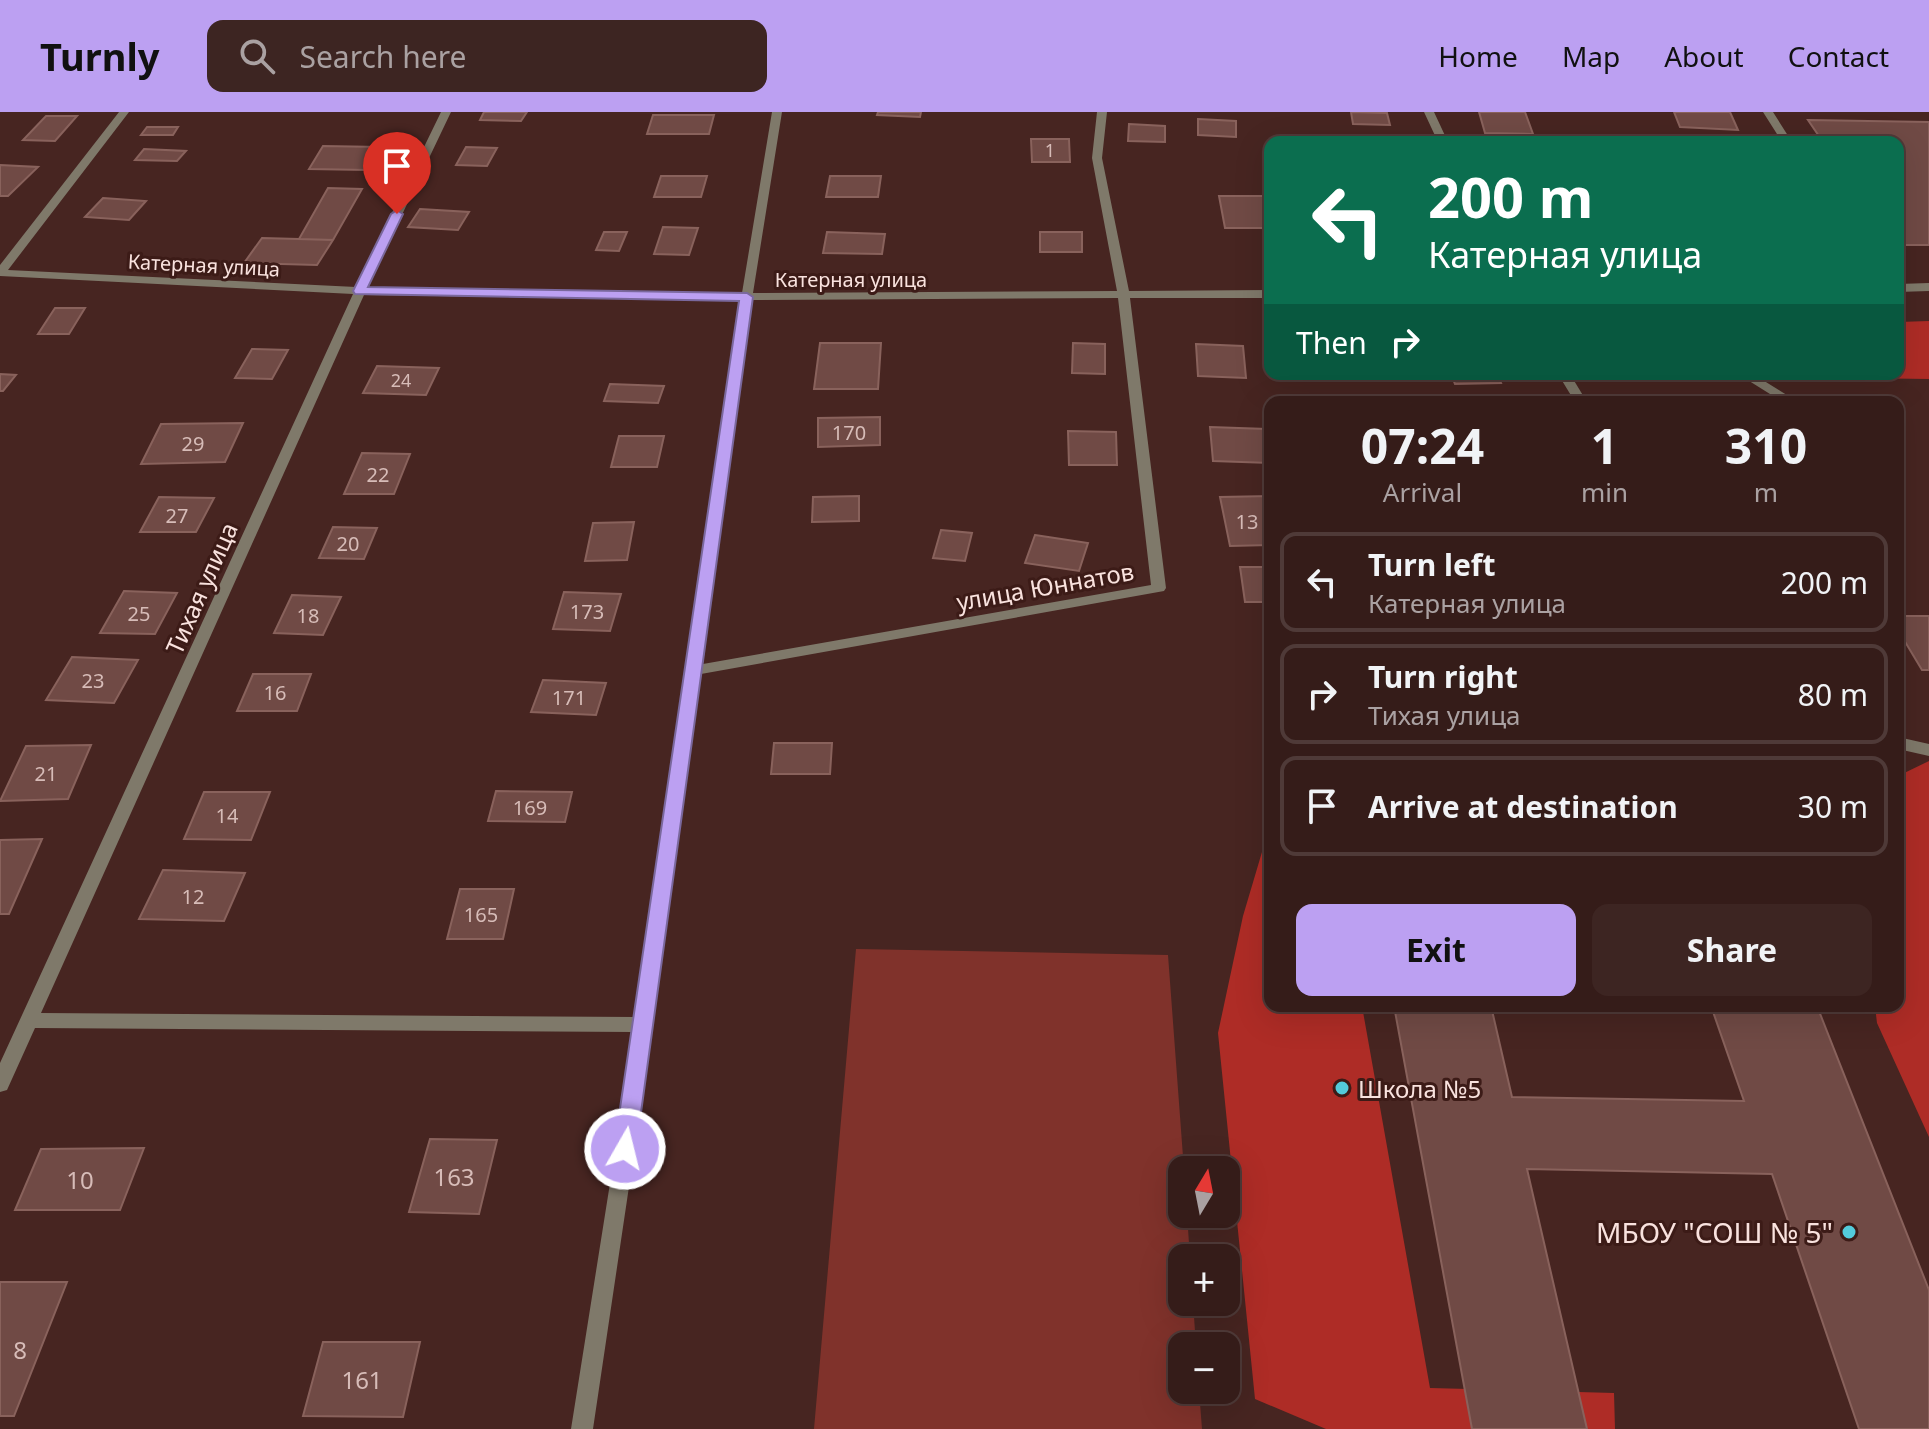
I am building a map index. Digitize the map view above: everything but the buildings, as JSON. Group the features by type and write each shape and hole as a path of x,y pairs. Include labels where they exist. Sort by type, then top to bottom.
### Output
{"street":[{"path":"0,273 124,112"},
{"name":"Тихая улица","path":"0,1084 360,291 446,112"},
{"path":"582,1429 644,1025 747,297 777,112"},
{"path":"1102,112 1097,158 1124,296"},
{"path":"1429,112 1440,136"},
{"path":"1768,112 1783,136"},
{"name":"Катерная улица","path":"0,273 360,291 747,297 1264,294"},
{"path":"1904,288 1929,287"},
{"name":"улица Юннатов","path":"695,670 1159,588 1124,296"},
{"path":"1754,380 1782,396"},
{"path":"1904,744 1929,750"},
{"path":"29,1020 644,1025"}],"shaded area":[{"path":"1929,321 1929,379 1904,379 1904,322"},
{"path":"1929,761 1929,1137 1877,1023 1876,1012 1904,1012 1904,773"},
{"path":"1264,845 1264,1012 1363,1012 1430,1388 1614,1393 1615,1429 1326,1429 1255,1399 1238,1228 1240,1156 1230,1156 1218,1033 1243,916"},
{"path":"856,949 1168,955 1183,1156 1168,1156 1168,1228 1188,1228 1189,1244 1168,1244 1168,1316 1194,1316 1195,1332 1168,1332 1168,1404 1200,1404 1202,1429 814,1429"}],"place":[{"name":"Школа №5","path":"1342,1088"},
{"name":"МБОУ \"СОШ № 5\"","path":"1849,1232"}],"route":[{"path":"397,214 360,291 747,297 625,1149"}]}
